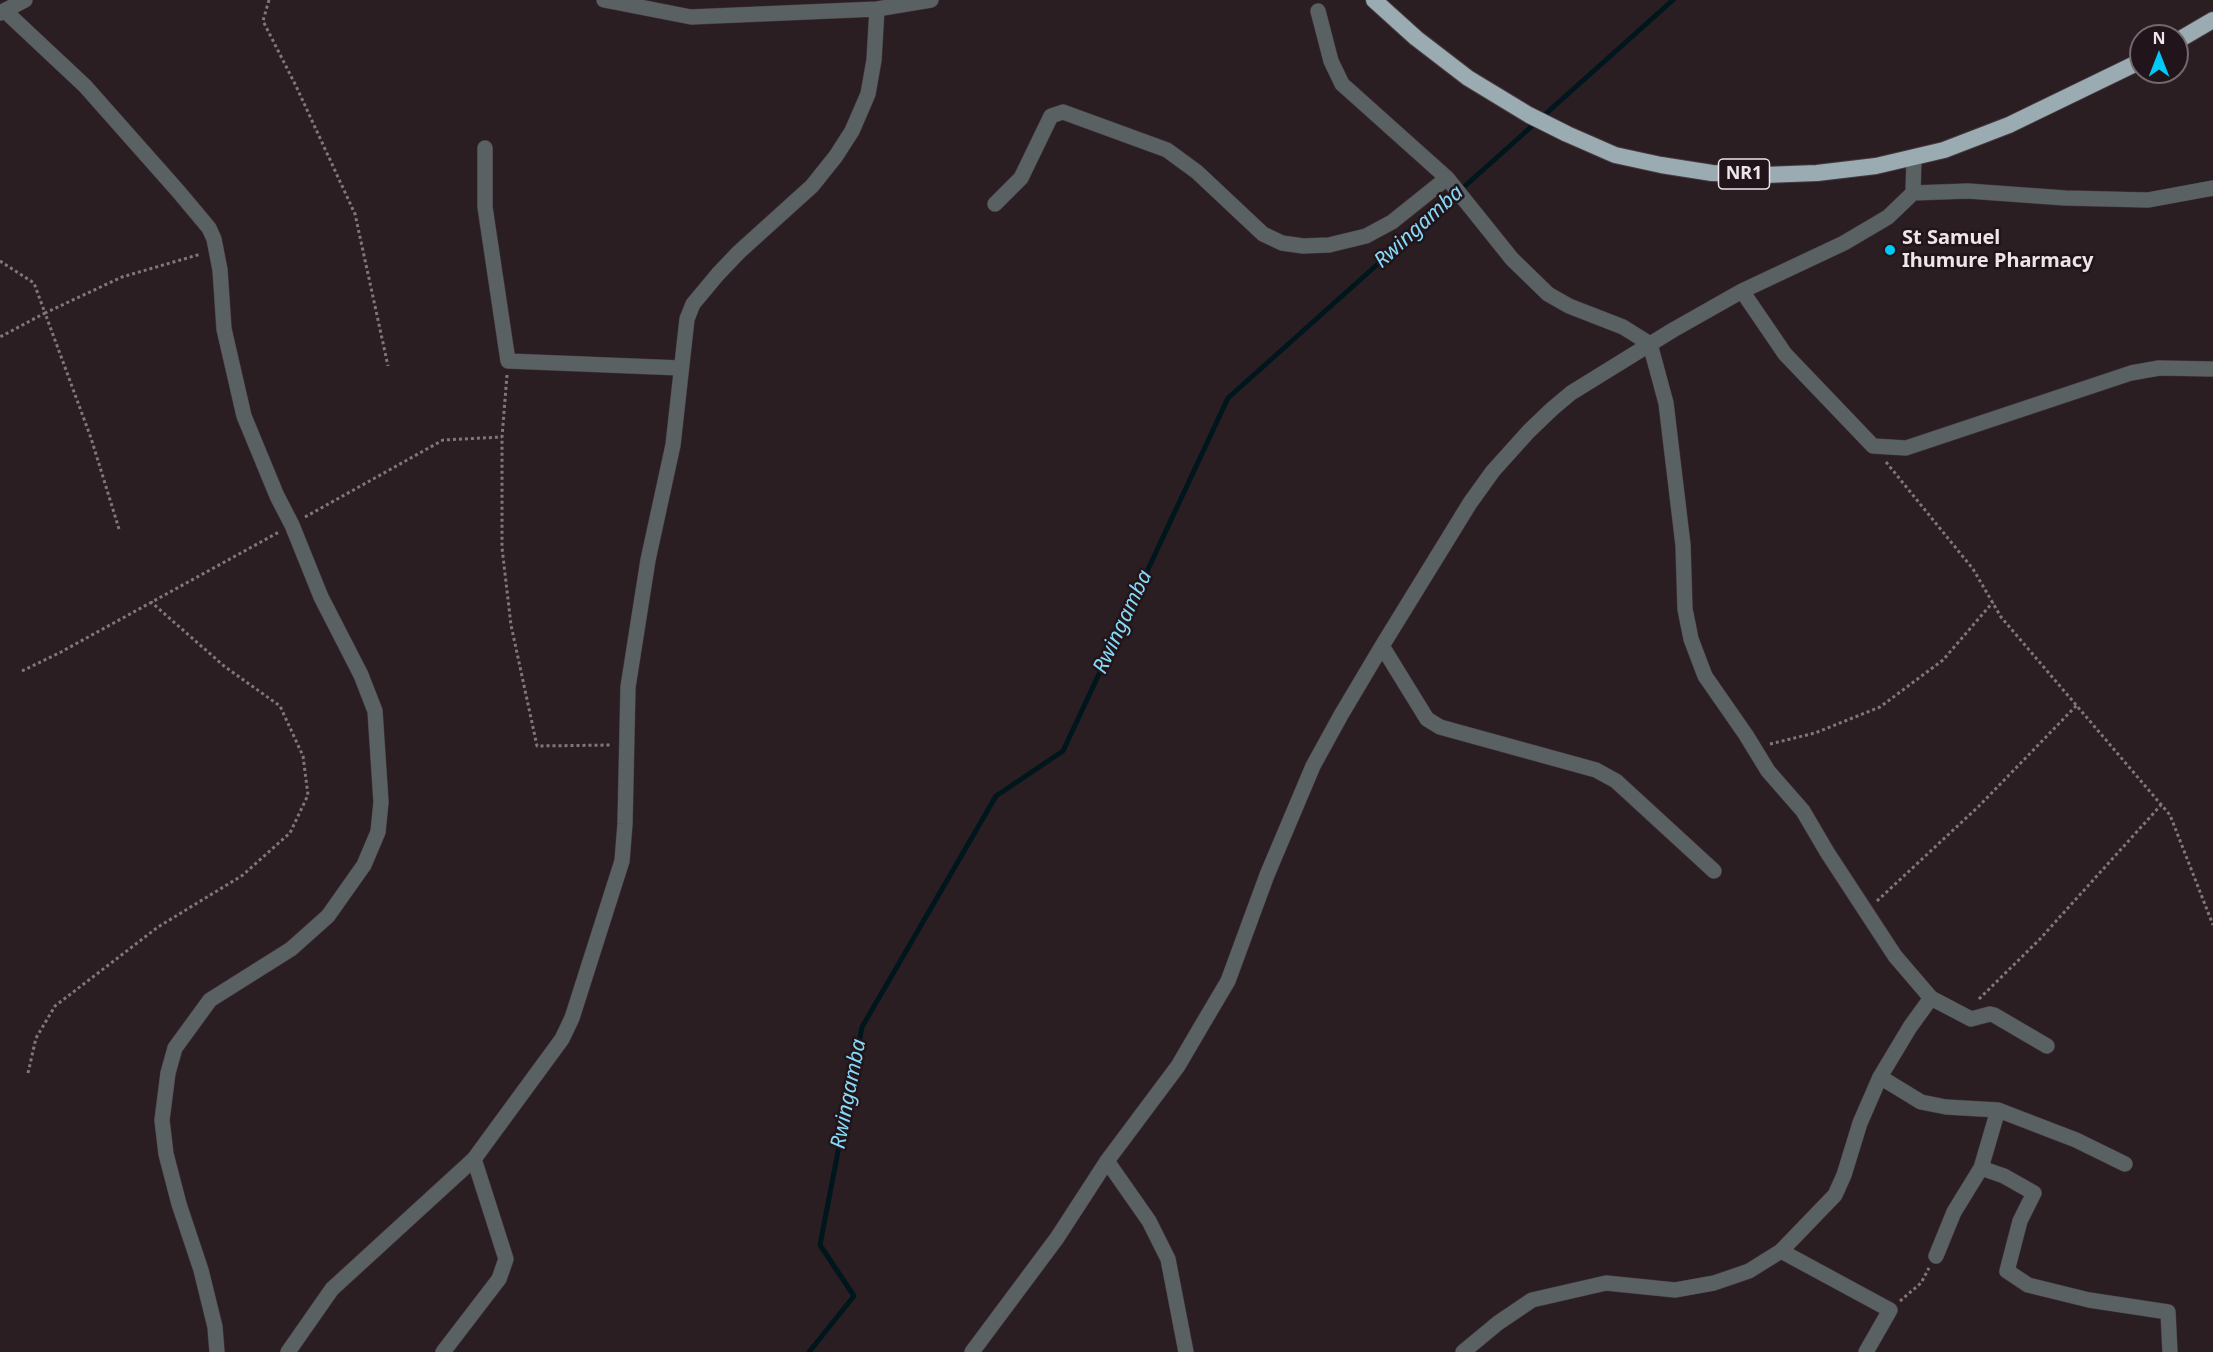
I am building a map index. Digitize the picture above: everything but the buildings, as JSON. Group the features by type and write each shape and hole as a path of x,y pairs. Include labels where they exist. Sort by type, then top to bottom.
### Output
{"highway":[{"name":"NR1","path":"1374,0 1416,38 1468,78 1529,115 1615,154 1661,165 1712,173 1764,175 1818,173 1876,166 1944,150 2009,125 2129,67"},
{"path":"2189,34 2213,20"}],"street":[{"path":"25,0 3,12 85,86 209,228 217,249 224,329 240,405 321,597 361,675 375,711 381,802 378,832 364,865 328,916 291,949 210,1000 175,1048 168,1073 162,1120 166,1154 178,1204 201,1270 215,1327 217,1352"},
{"path":"604,0 691,17 878,9 931,0"},
{"path":"288,1352 339,1281 474,1159 562,1039 572,1018 622,861 628,687 648,560 674,445 687,319 693,304 739,252 812,186 852,131 868,94 874,60 878,9"},
{"path":"1318,10 1331,61 1342,84 1448,178 1512,259 1548,294 1569,306 1623,327 1650,344 1666,403 1683,545 1685,609 1691,639 1705,676 1768,771 1803,811 1895,956 1931,998 1971,1019 1994,1015 2047,1046"},
{"path":"995,204 1022,178 1051,117 1063,112 1167,150 1197,172 1263,234 1282,243 1304,246 1329,245 1366,236 1392,222 1448,178"},
{"path":"485,148 485,207 508,361 681,368"},
{"path":"1913,193 1914,157"},
{"path":"972,1352 1057,1238 1107,1161 1178,1066 1228,981 1267,875 1314,766 1341,715 1470,503 1515,447 1552,408 1571,393 1650,344 1742,291 1844,243 1888,218 1913,193 1968,191 2065,198 2148,200 2213,188"},
{"path":"1742,291 1785,354 1874,446 1906,448 2131,372 2159,368 2213,369"},
{"path":"1382,646 1427,719 1440,727 1596,770 1616,781 1714,871"},
{"path":"1463,1352 1532,1299 1606,1283 1675,1290 1714,1283 1749,1271 1781,1251 1834,1195 1844,1174 1860,1123 1880,1077 1910,1026 1931,998"},
{"path":"1880,1077 1921,1102 1946,1107 1998,1110 2076,1140 2125,1164"},
{"path":"1936,1256 1954,1212 1981,1168 1998,1110"},
{"path":"443,1352 499,1279 506,1259 474,1159"},
{"path":"1107,1161 1149,1221 1168,1259 1186,1352"},
{"path":"1981,1168 2004,1176 2034,1193 2020,1221 2007,1271 2028,1285 2089,1300 2168,1311 2170,1352"},
{"path":"1781,1251 1890,1310 1866,1352"}],"path":[{"path":"269,0 263,21 356,214 388,366"},
{"path":"0,337 122,277 217,249"},
{"path":"0,261 34,283 91,438 119,529"},
{"path":"508,361 502,438 502,548 511,625 537,746 627,744"},
{"path":"22,671 61,652 443,440 502,438"},
{"path":"1874,446 1973,568 2001,616 2170,815 2213,925"},
{"path":"27,1073 36,1038 55,1006 158,927 243,875 290,833 308,795 303,756 280,705 224,666 152,602"},
{"path":"1754,747 1815,733 1881,707 1943,660 1993,602"},
{"path":"1865,912 1979,806 2077,705"},
{"path":"1962,1015 2039,940 2161,805"},
{"path":"1890,1310 1921,1283 1936,1256"}],"waterway":[{"name":"Rwingamba","path":"809,1352 854,1296 820,1245 862,1027 996,796 1063,751 1228,398 1673,0"}],"place":[{"name":"St Samuel Ihumure Pharmacy","path":"1890,250"}]}
